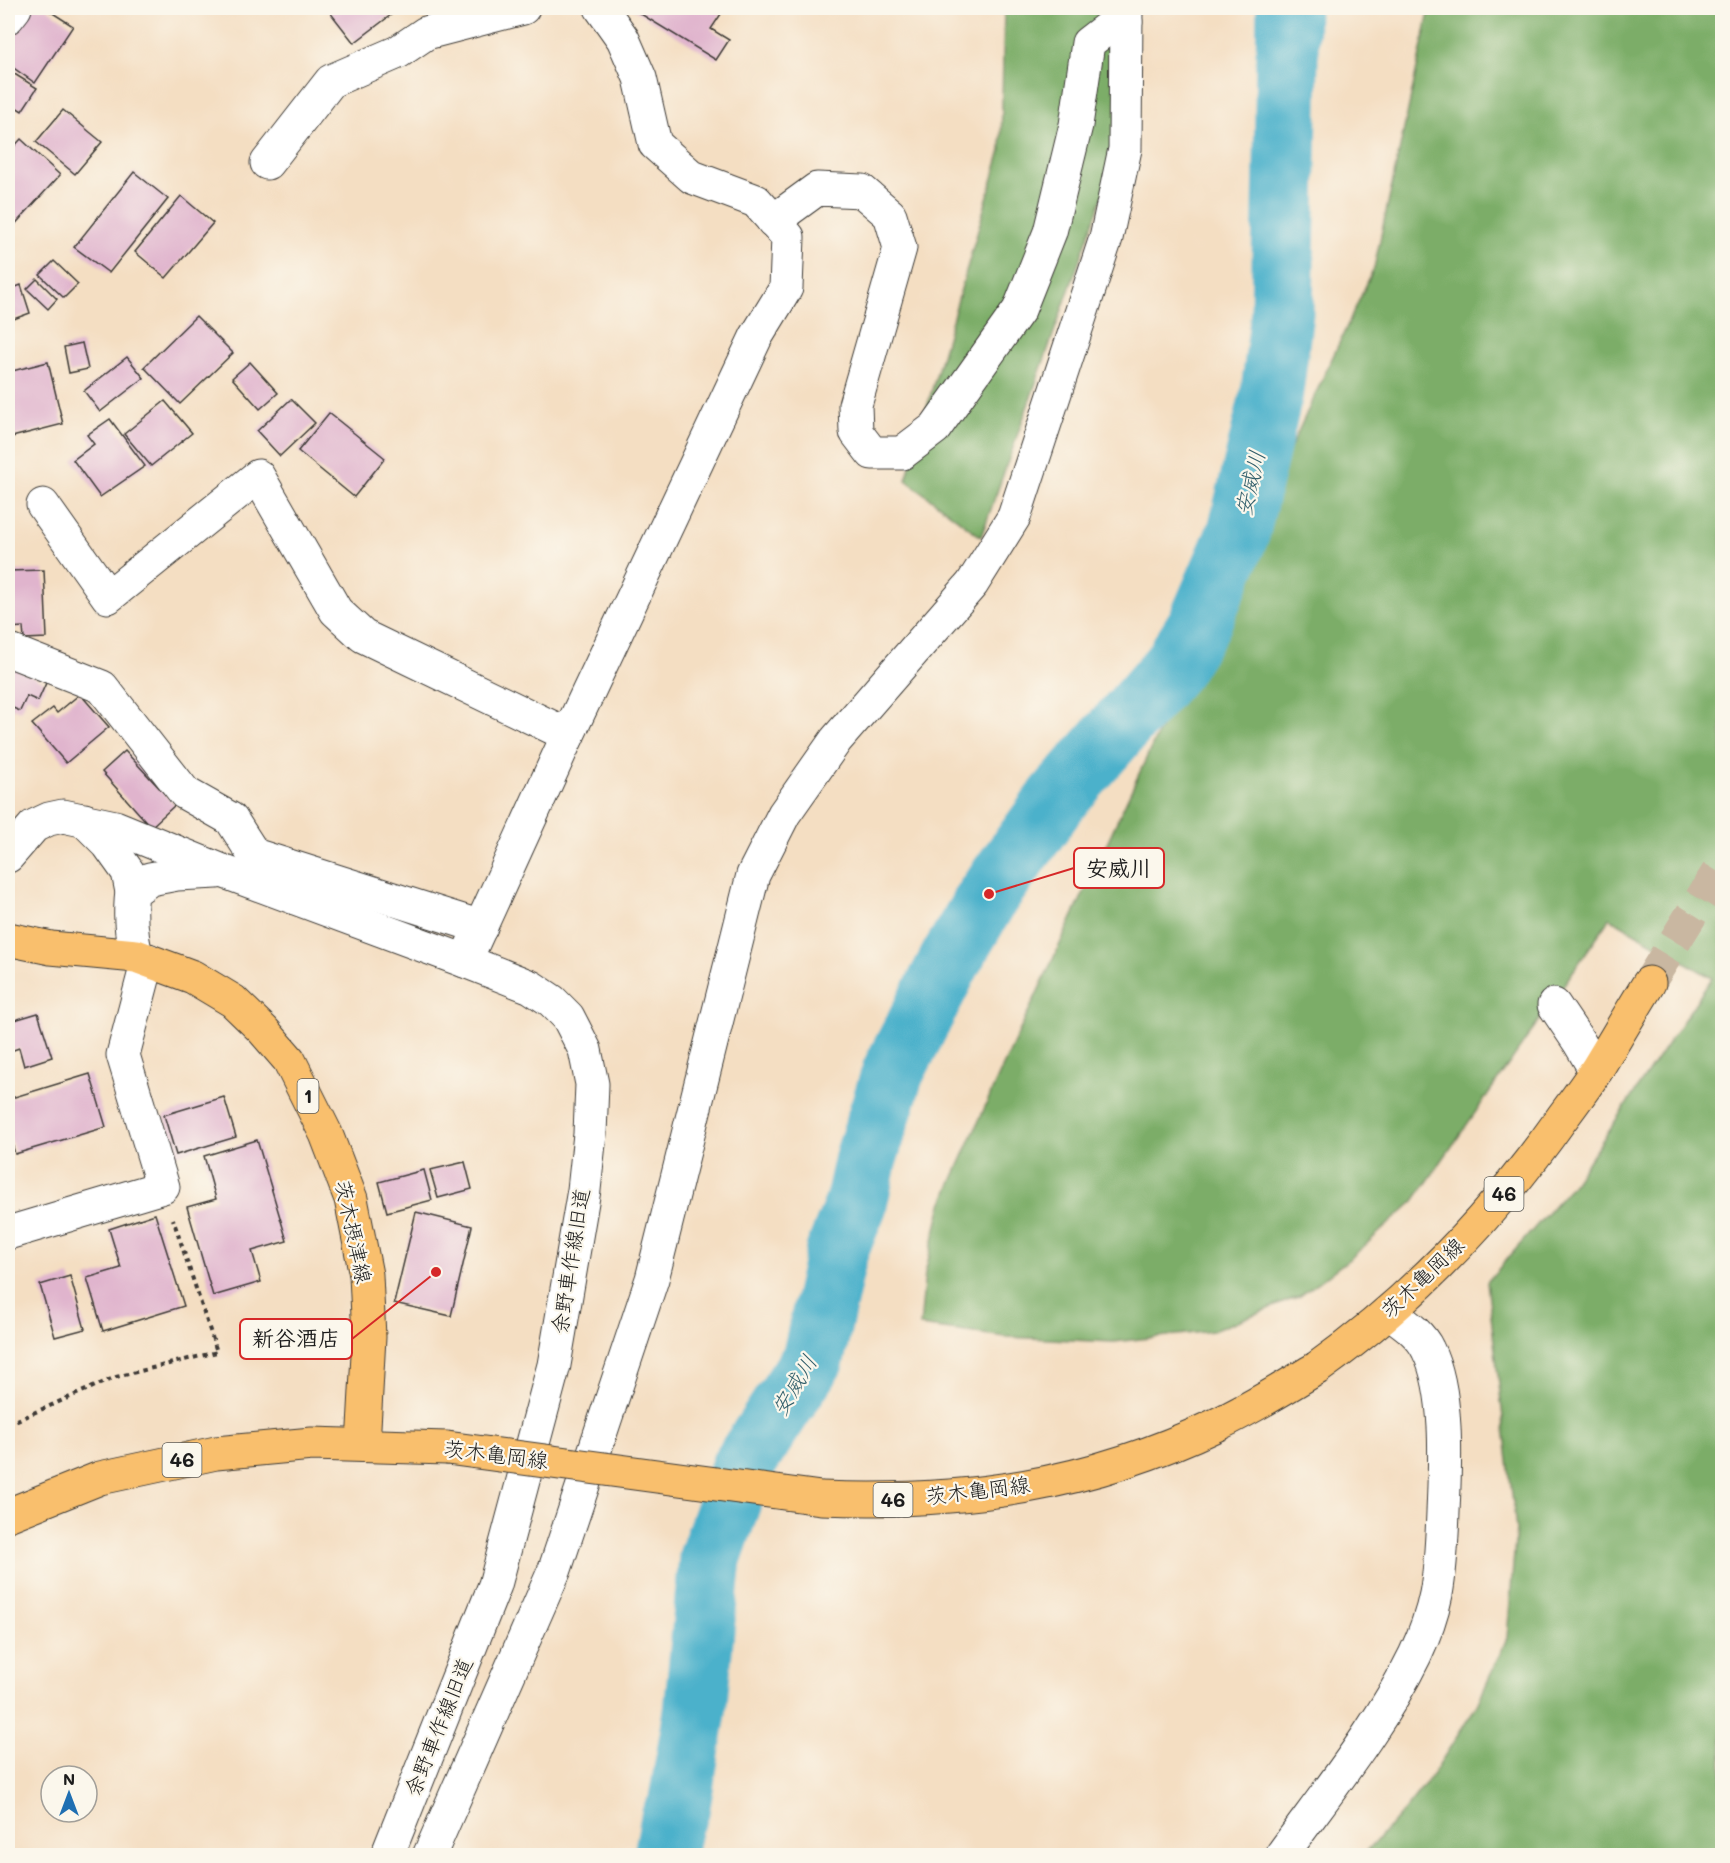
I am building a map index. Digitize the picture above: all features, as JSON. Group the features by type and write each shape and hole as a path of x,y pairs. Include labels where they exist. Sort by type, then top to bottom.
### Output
{"main road":[{"name":"茨木摂津線","path":"8,939 51,948 142,958 193,977 234,1001 290,1060 326,1134 351,1199 366,1275 369,1337 363,1445"},
{"name":"茨木亀岡線","path":"8,1515 100,1479 216,1453 312,1444 447,1448 821,1498 872,1500 974,1495 1074,1476 1123,1462 1218,1424 1317,1368 1349,1345 1429,1276 1486,1216 1535,1156 1596,1071 1649,983"}],"street":[{"path":"8,17 15,8"},
{"path":"267,163 332,81 398,52 426,33 523,8"},
{"path":"465,961 568,735 756,337 786,288 788,237 756,201 692,177 655,144 640,78 623,39 601,8"},
{"path":"773,221 817,189 862,192 890,215 900,248 855,405 856,432 872,453 902,453 935,428 1019,310 1050,232 1076,125 1088,43 1126,15"},
{"path":"429,1856 555,1569 652,1279 753,875 783,814 836,740 972,584 1014,517 1106,238 1125,149 1126,15"},
{"path":"43,505 108,597 258,476 336,611 363,636 568,735"},
{"path":"8,650 102,687 185,793 231,819 254,855 480,927"},
{"name":"余野車作線旧道","path":"8,856 34,826 49,819 63,816 115,827 225,872 531,987 552,1001 568,1017 585,1050 592,1084 590,1134 584,1190 554,1365 495,1585 387,1856"},
{"path":"10,1223 163,1187 123,1054 142,958 132,936 129,911 132,892 128,872 108,844 84,820"},
{"name":"余野車作線旧道","path":"132,892 150,879 177,874 225,872"},
{"path":"1554,1005 1596,1071"},
{"path":"1281,1856 1365,1740 1389,1700 1416,1654 1435,1596 1441,1563 1444,1485 1444,1429 1441,1402 1436,1374 1428,1350 1415,1331 1389,1312"}],"path":[{"path":"8,1424 116,1377 217,1352 163,1187"}],"green space":[{"path":"1004,8 1123,8 1118,153 981,537 906,480 1001,150"},
{"path":"1430,8 1722,8 1722,1855 1363,1855 1401,1814 1433,1774 1477,1705 1507,1638 1516,1529 1487,1282 1572,1185 1712,978 1610,918 1414,1201 1352,1257 1300,1296 1213,1331 1114,1342 1006,1337 920,1326 925,1273 942,1204 1000,1073 1374,268"}],"building":[{"path":"30,8 45,8 73,26 35,83 8,64 8,41"},
{"path":"333,8 400,8 354,43 329,11"},
{"path":"631,8 725,8 711,29 729,40 716,60"},
{"path":"8,70 37,88 22,111 8,102"},
{"path":"63,110 102,142 75,174 36,142"},
{"path":"8,124 15,131 8,140"},
{"path":"21,139 60,175 8,232 8,153"},
{"path":"134,172 168,199 109,273 74,247"},
{"path":"181,196 213,223 166,278 135,252"},
{"path":"54,261 78,284 64,298 40,275"},
{"path":"37,279 57,299 48,309 27,289"},
{"path":"21,285 30,313 11,320 8,310 8,290"},
{"path":"196,316 233,353 180,404 144,367"},
{"path":"82,343 88,369 69,373 64,347"},
{"path":"127,357 144,378 100,412 84,391"},
{"path":"48,362 63,424 8,438 8,372"},
{"path":"250,362 278,393 260,409 232,378"},
{"path":"291,399 315,423 280,456 257,431"},
{"path":"165,401 192,433 151,466 124,434"},
{"path":"329,413 385,458 354,497 298,451"},
{"path":"110,419 145,466 100,497 73,460 94,444 87,435"},
{"path":"44,570 47,638 24,639 23,627 8,628 8,571"},
{"path":"8,664 46,683 38,701 27,696 20,711 13,708 8,719"},
{"path":"80,694 109,727 66,763 32,724 53,708 57,713"},
{"path":"125,751 175,805 151,827 102,772"},
{"path":"38,1013 52,1057 24,1066 19,1048 8,1052 8,1022"},
{"path":"90,1074 106,1127 15,1154 8,1130 8,1099"},
{"path":"224,1097 236,1137 176,1155 164,1115"},
{"path":"257,1140 287,1241 252,1251 261,1282 213,1296 187,1207 216,1199 204,1156"},
{"path":"465,1162 472,1189 438,1198 430,1170"},
{"path":"424,1170 432,1200 387,1212 379,1182"},
{"path":"416,1212 472,1226 451,1316 394,1303"},
{"path":"155,1214 184,1306 103,1331 87,1278 121,1268 109,1229"},
{"path":"70,1276 85,1329 55,1337 40,1285"}],"waterway":[{"name":"安威川","path":"665,1856 672,1818 678,1811 695,1712 710,1558 742,1467 813,1359 837,1251 856,1204 866,1158 893,1072 952,957 989,894 1058,798 1173,666 1199,624 1239,531 1272,392 1282,313 1288,8"}],"tunnel":[{"path":"1649,983 1722,865"}],"place":[{"name":"安威川","path":"989,894"},
{"name":"新谷酒店","path":"436,1272"}]}
